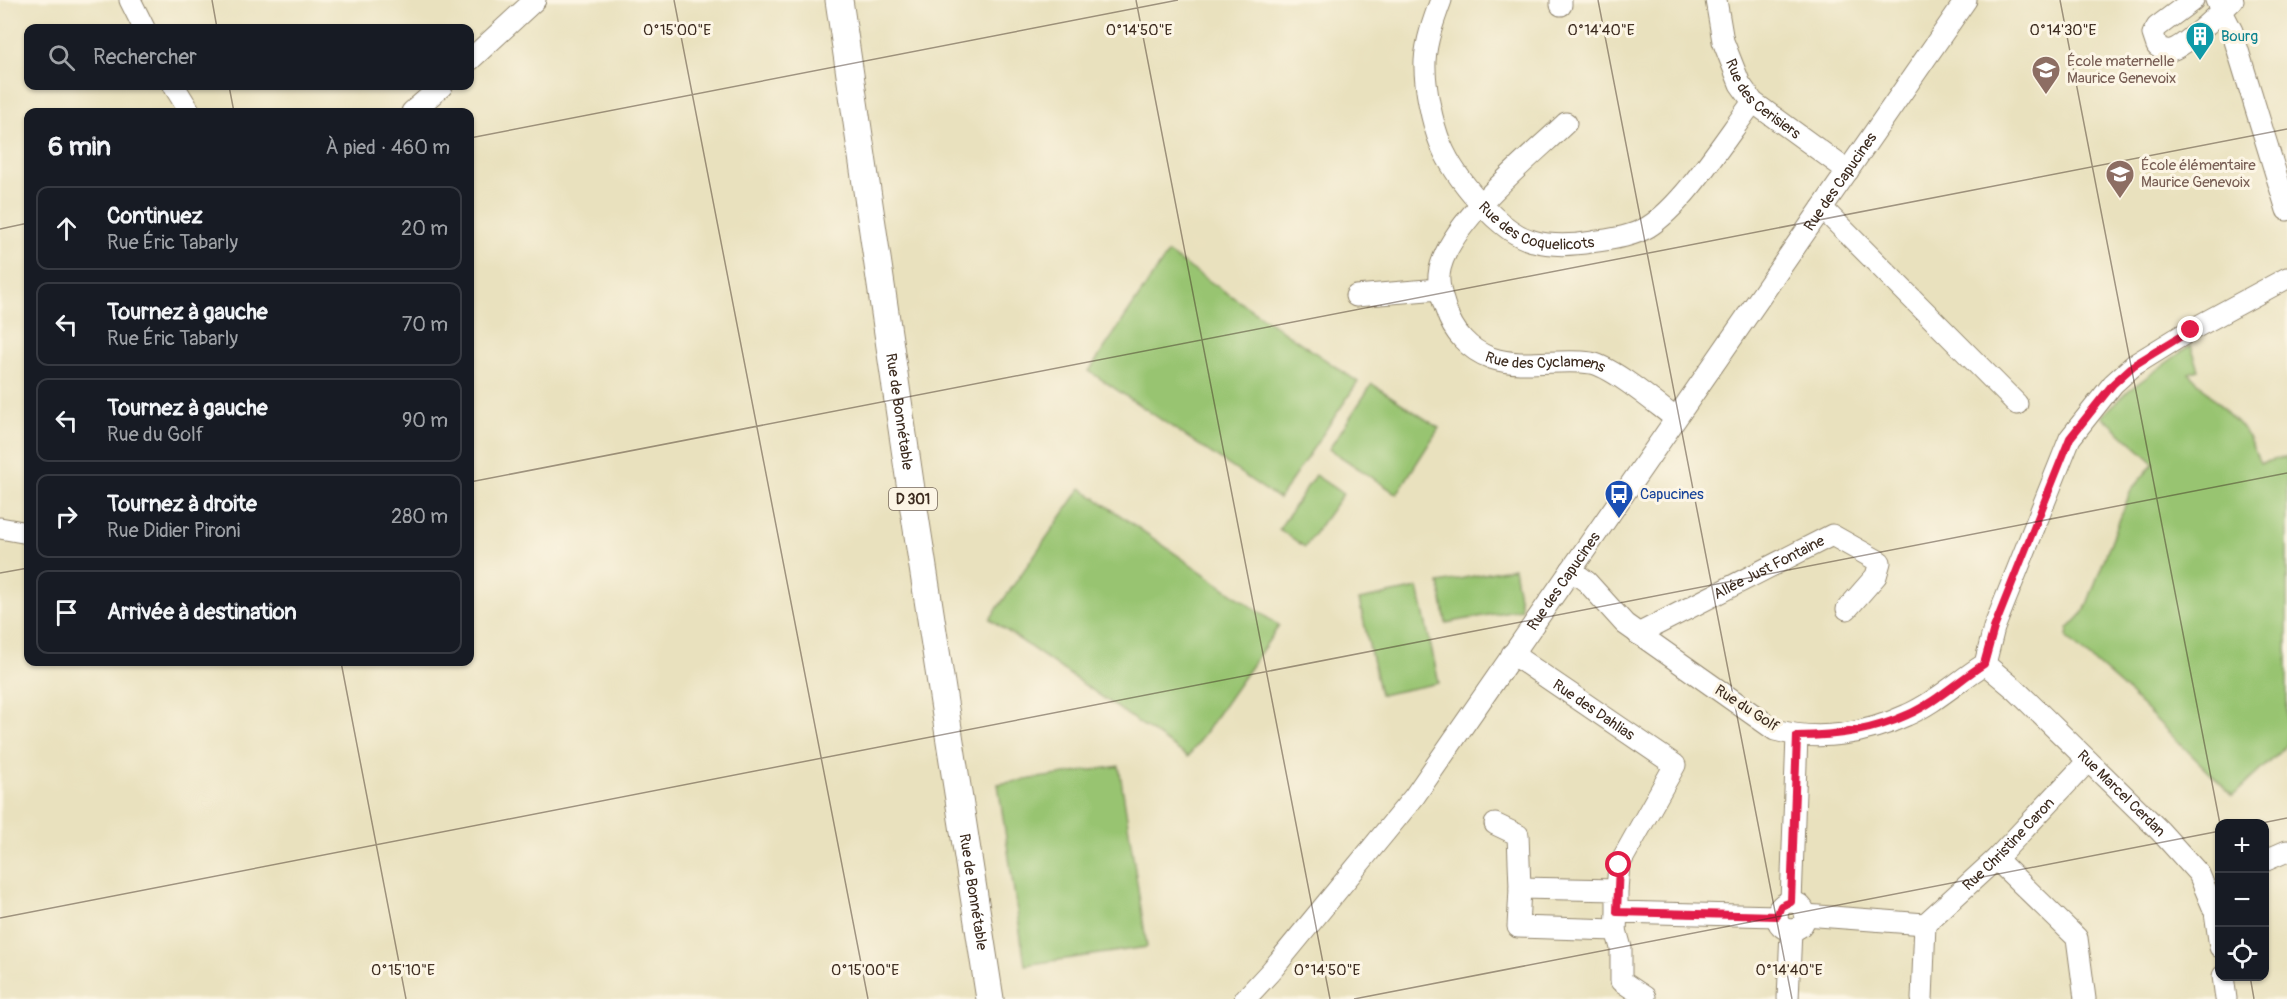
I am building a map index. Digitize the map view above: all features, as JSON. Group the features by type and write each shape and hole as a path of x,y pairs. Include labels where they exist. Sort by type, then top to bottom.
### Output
{"main road":[{"name":"Rue de Bonnétable","path":"839,0 925,582 990,999"}],"street":[{"path":"130,0 142,24"},
{"path":"474,56 535,0"},
{"name":"Rue des Coquelicots","path":"1441,0 1433,23 1425,61 1428,96 1441,146 1481,205 1508,230 1532,241 1554,244 1586,243 1629,236 1648,226 1667,212 1690,185 1753,102"},
{"name":"Rue des Cerisiers","path":"1716,0 1722,41 1740,84 1753,102 1848,171"},
{"name":"Rue des Capucines","path":"1245,999 1271,971 1413,797 1966,0"},
{"path":"2193,0 2157,27 2153,34 2157,46 2163,50 2172,50 2182,44 2223,3 2287,210"},
{"path":"176,90 188,108"},
{"path":"417,108 437,90"},
{"name":"Rue des Cyclamens","path":"1566,123 1481,205 1449,244 1439,273 1439,289 1449,320 1465,344 1491,358 1525,363 1594,364 1617,376 1675,418"},
{"path":"1822,208 2018,404"},
{"path":"1797,736 1825,736 1852,732 1908,715 1984,664 1994,628 2070,438 2113,384 2134,365 2189,331 2287,278"},
{"path":"1356,296 1439,289"},
{"path":"0,528 24,532"},
{"name":"Allée Just Fontaine","path":"1638,634 1832,535 1880,562 1876,576 1847,609"},
{"name":"Rue du Golf","path":"1571,570 1587,582 1625,624 1638,634 1775,730 1797,736 1788,999"},
{"name":"Rue des Dahlias","path":"1512,654 1675,765 1619,865 1617,890"},
{"name":"Rue Marcel Cerdan","path":"1984,664 2016,690 2213,886 2217,927"},
{"name":"Rue Christine Caron","path":"1925,924 1996,860 2088,762"},
{"path":"1495,824 1518,835 1520,888 1518,927 1616,921 1791,916 1925,924 1922,999"},
{"path":"2269,859 2287,850"},
{"path":"1996,860 2077,938 2085,999"},
{"path":"1520,888 1617,890 1616,921 1622,948 1621,981 1645,997"},
{"path":"2224,981 2226,999"}],"green space":[{"path":"1168,253 1358,382 1279,499 1089,371"},
{"path":"2191,345 2199,370 2189,373 2245,431 2260,463 2287,457 2287,745 2233,796 2122,686 2067,638 2068,629 2084,612 2131,490 2154,463 2102,416 2129,390"},
{"path":"1372,384 1439,428 1397,494 1329,449"},
{"path":"1315,475 1343,494 1305,547 1279,529"},
{"path":"1081,488 1279,626 1188,757 990,619"},
{"path":"1514,568 1521,609 1446,623 1439,583"},
{"path":"1418,588 1439,683 1380,695 1359,600"},
{"path":"1119,766 1147,947 1025,965 998,784"}],"place":[{"name":"Bourg","path":"2200,62"},
{"name":"École maternelle Maurice Genevoix","path":"2046,96"},
{"name":"École élémentaire Maurice Genevoix","path":"2120,200"},
{"name":"Capucines","path":"1619,520"}],"route":[{"path":"1619,865 1617,912 1777,916 1781,906 1791,902 1797,736 1825,736 1852,732 1908,715 1984,664 1994,628 2070,438 2113,384 2134,365 2191,330"}]}
